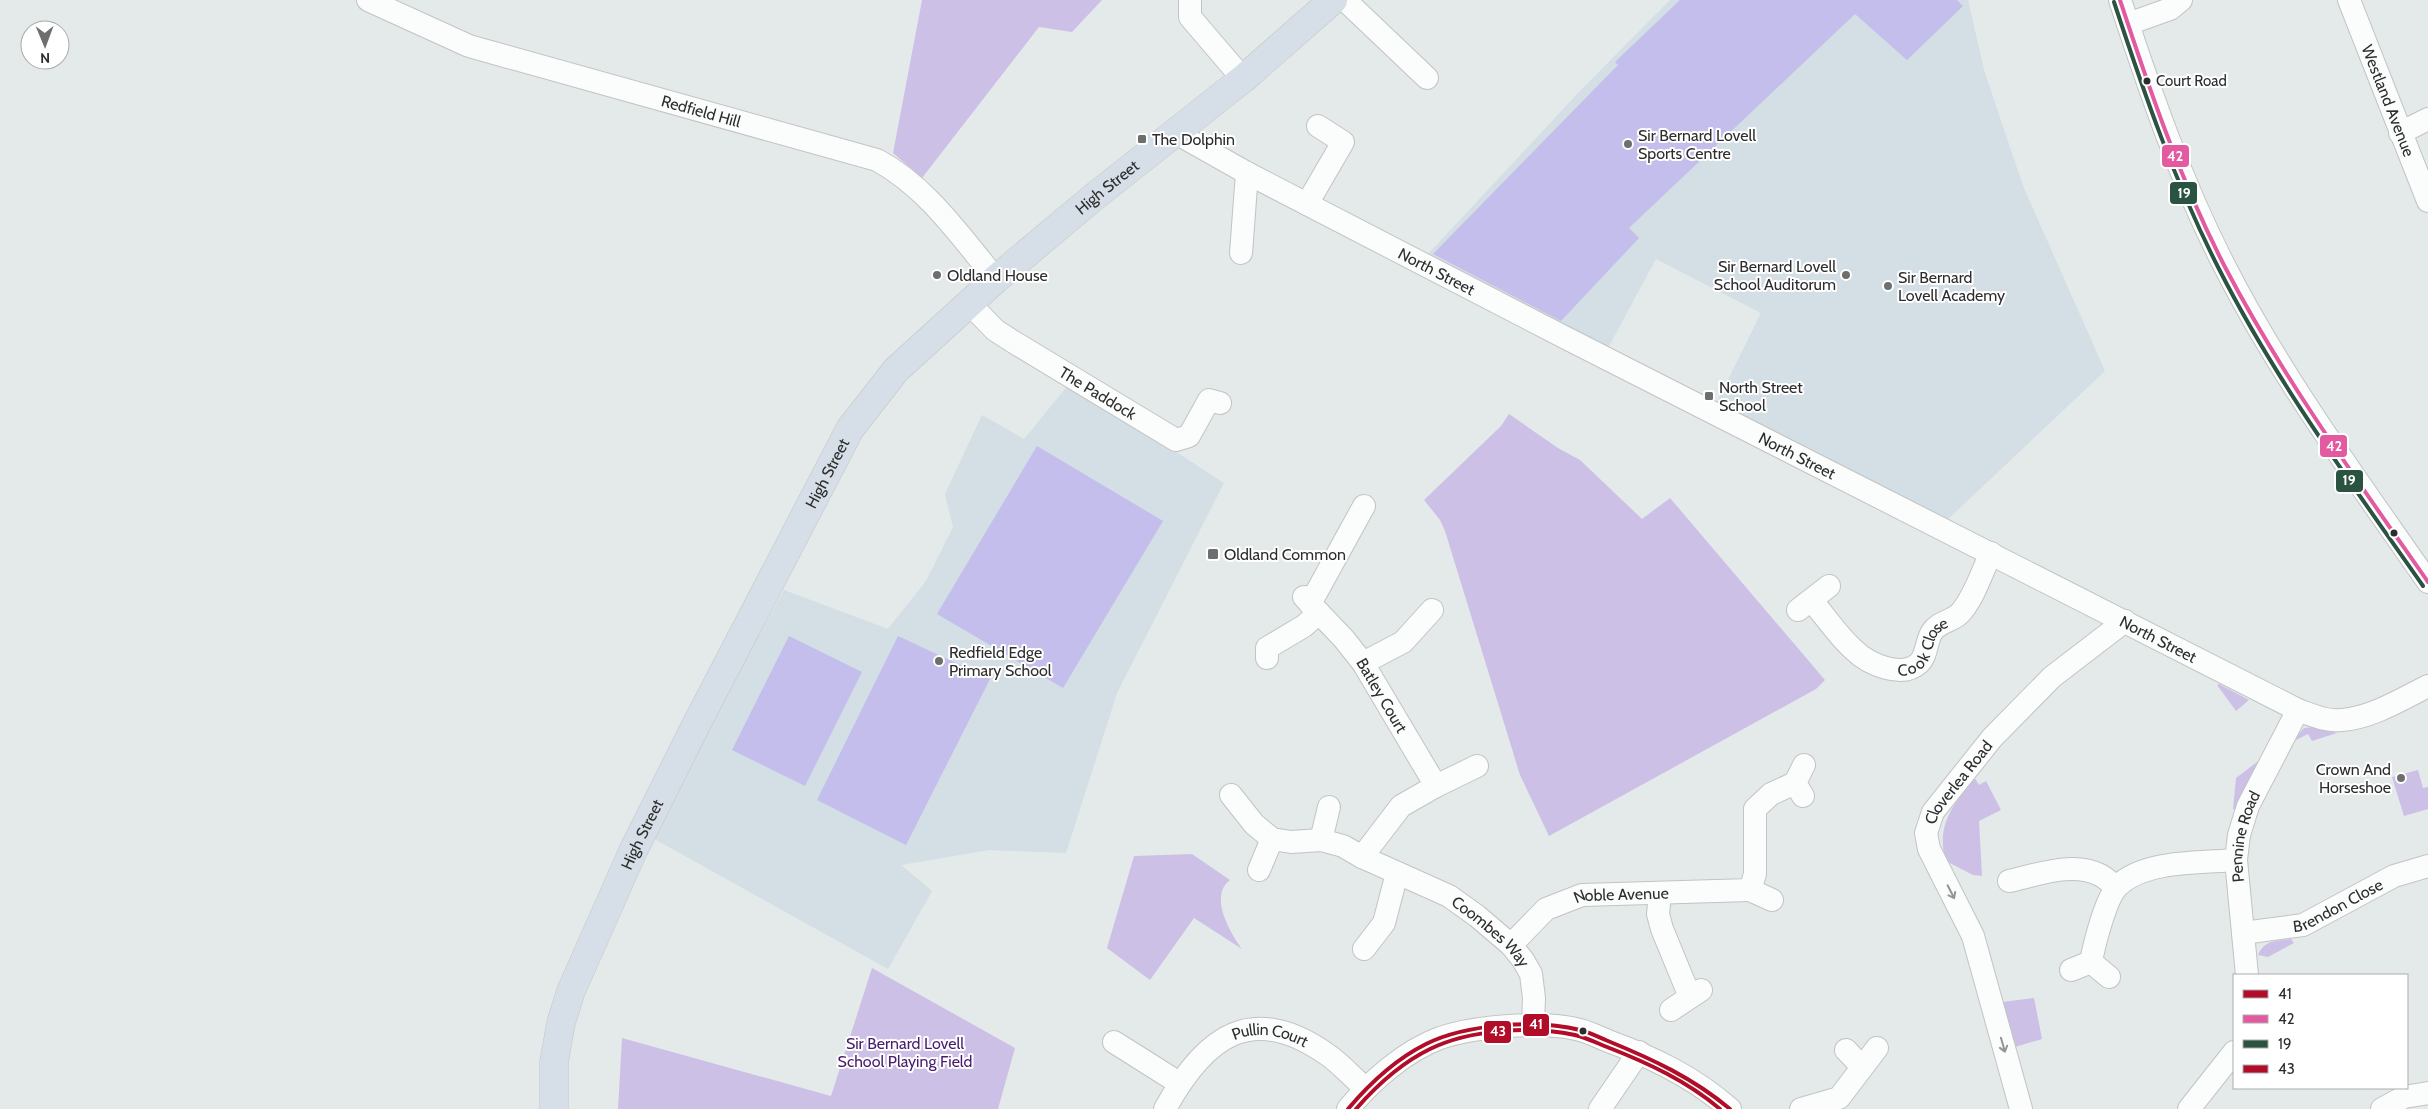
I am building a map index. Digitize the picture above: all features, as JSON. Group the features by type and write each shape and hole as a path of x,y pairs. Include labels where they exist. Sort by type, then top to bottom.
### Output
{"main road":[{"name":"High Street","path":"554,1109 554,1062 561,1023 571,991 633,851 701,714 850,429 896,370 996,279 1243,79 1333,0"}],"street":[{"name":"Redfield Hill","path":"368,0 469,46 877,160 918,188 996,279"},
{"path":"1190,0 1190,17 1243,79"},
{"path":"1344,0 1427,78"},
{"path":"2120,0 2168,141 2229,275 2265,341 2428,582"},
{"path":"2128,24 2170,9 2181,0"},
{"name":"Westland Avenue","path":"2349,0 2428,201"},
{"path":"2400,133 2428,119"},
{"path":"1307,204 1343,142 1318,126"},
{"name":"North Street","path":"1176,133 1247,173 1430,266 1583,347 1872,493 1942,531 2125,621 2298,710 2323,719 2341,721 2356,718 2428,686"},
{"path":"1241,253 1247,173"},
{"name":"The Paddock","path":"969,303 995,330 1012,342 1176,440 1188,436 1209,400 1220,403"},
{"path":"1267,658 1267,648 1304,626 1311,605 1365,503"},
{"name":"Cook Close","path":"1829,586 1805,605 1854,651 1885,668 1896,671 1912,668 1921,662 1931,634 1940,623 1955,618 1963,610 1991,554"},
{"name":"Batley Court","path":"1311,605 1363,663 1436,786"},
{"path":"1363,663 1403,642 1419,627 1432,610"},
{"name":"Cloverlea Road","path":"2021,1109 1973,936 1928,849 1926,833 1933,812 1992,738 2052,678 2125,621"},
{"name":"Pennine Road","path":"2247,974 2236,860 2239,835 2248,806 2298,710"},
{"path":"1362,858 1401,806 1477,766"},
{"path":"1750,890 1755,874 1755,809 1771,794 1801,782"},
{"path":"1231,795 1254,824 1272,839 1259,870"},
{"path":"1321,840 1329,807"},
{"name":"Coombes Way","path":"1272,839 1291,842 1321,840 1343,846 1362,858 1449,896 1510,945 1523,960 1531,974 1534,998 1533,1025"},
{"path":"2108,977 2081,966 2116,887 2151,868 2236,860"},
{"name":"Brendon Close","path":"2243,933 2303,925 2394,876 2428,866"},
{"path":"2010,881 2060,870 2078,869 2099,875 2116,887"},
{"path":"1364,949 1384,923 1397,873"},
{"name":"Noble Avenue","path":"1510,945 1546,909 1582,895 1750,890 1772,900"},
{"path":"1660,894 1658,914 1662,930 1697,993 1671,1010"},
{"path":"1348,1109 1365,1088 1411,1053 1440,1038 1487,1028 1533,1025 1576,1029 1639,1052 1671,1068 1715,1096 1730,1109"},
{"name":"Pullin Court","path":"1165,1109 1179,1083 1201,1056 1225,1036 1248,1029 1275,1029 1309,1043 1330,1056 1365,1088"},
{"path":"1114,1042 1179,1083"},
{"path":"1802,1109 1839,1098 1877,1048"},
{"path":"1846,1050 1862,1067"},
{"path":"1600,1109 1639,1052"},
{"path":"2189,1109 2233,1053"},
{"path":"2382,1109 2404,1097 2428,1093"}],"shaded area":[{"name":"Sir Bernard Lovell Academy","path":"1670,0 1968,0 1984,70 2023,186 2105,371 1947,520 1717,402 1761,313 1656,259 1608,348 1428,254 1580,91"},
{"name":"Sir Bernard Lovell Sports Centre","path":"1680,0 1957,0 1963,6 1907,60 1855,14 1629,228 1639,238 1561,321 1433,254 1618,65 1615,62"},
{"name":"Redfield Edge Primary School","path":"1070,383 1224,483 1117,693 1066,853 989,850 901,865 932,891 888,969 649,836 784,590 888,629 926,581 953,527 945,494 982,415 1024,439"},
{"path":"1037,446 1163,521 1063,688 937,614"},
{"path":"789,636 862,672 805,786 732,750"},
{"path":"898,636 990,679 906,845 817,800"}],"green space":[{"path":"922,0 1102,0 1072,32 1039,27 922,178 893,153"},
{"path":"1509,414 1558,448 1580,460 1642,519 1670,498 1825,680 1816,689 1549,836 1520,775 1445,531 1440,520 1424,500 1501,426"},
{"path":"2219,684 2249,700 2236,711 2217,685"},
{"path":"2313,727 2337,733 2312,741 2308,734 2292,742 2304,728"},
{"path":"2261,759 2237,810 2233,809 2236,778"},
{"path":"2418,770 2423,788 2428,787 2428,809 2404,816 2392,777"},
{"path":"1974,777 1979,785 1986,781 2001,810 1979,821 1982,876 1973,875 1946,861 1943,848 1943,836 1948,816"},
{"path":"1192,854 1230,880 1224,887 1221,895 1221,905 1232,934 1242,949 1194,918 1150,980 1107,948 1134,856"},
{"path":"2291,939 2294,943 2268,957 2258,955 2268,943"},
{"name":"Sir Bernard Lovell School Playing Field","path":"872,968 1015,1048 998,1109 618,1109 622,1038 831,1096"},
{"path":"2034,998 2042,1039 2015,1047 2002,1002"}],"transit line":[{"name":"42","path":"2120,0 2180,169 2225,267 2247,308 2296,389 2428,582"},
{"name":"19","path":"2114,2 2174,171 2203,237 2241,311 2315,431 2423,586"},
{"name":"41","path":"1348,1109 1384,1072 1426,1044 1461,1032 1502,1025 1523,1024 1563,1027 1590,1033 1672,1070 1702,1088 1730,1109"},
{"name":"43","path":"1356,1109 1390,1075 1430,1049 1446,1042 1482,1033 1521,1030 1558,1032 1592,1041 1666,1073 1681,1081 1720,1109"}],"place":[{"name":"Court Road","path":"2147,81"},
{"name":"The Dolphin","path":"1142,139"},
{"name":"Sir Bernard Lovell Sports Centre","path":"1628,144"},
{"name":"Oldland House","path":"937,275"},
{"name":"Sir Bernard Lovell School Auditorum","path":"1846,275"},
{"name":"Sir Bernard Lovell Academy","path":"1888,286"},
{"name":"North Street School","path":"1709,396"},
{"name":"Oldland Common","path":"1213,554"},
{"name":"Redfield Edge Primary School","path":"939,661"},
{"name":"Crown And Horseshoe","path":"2401,778"}]}
